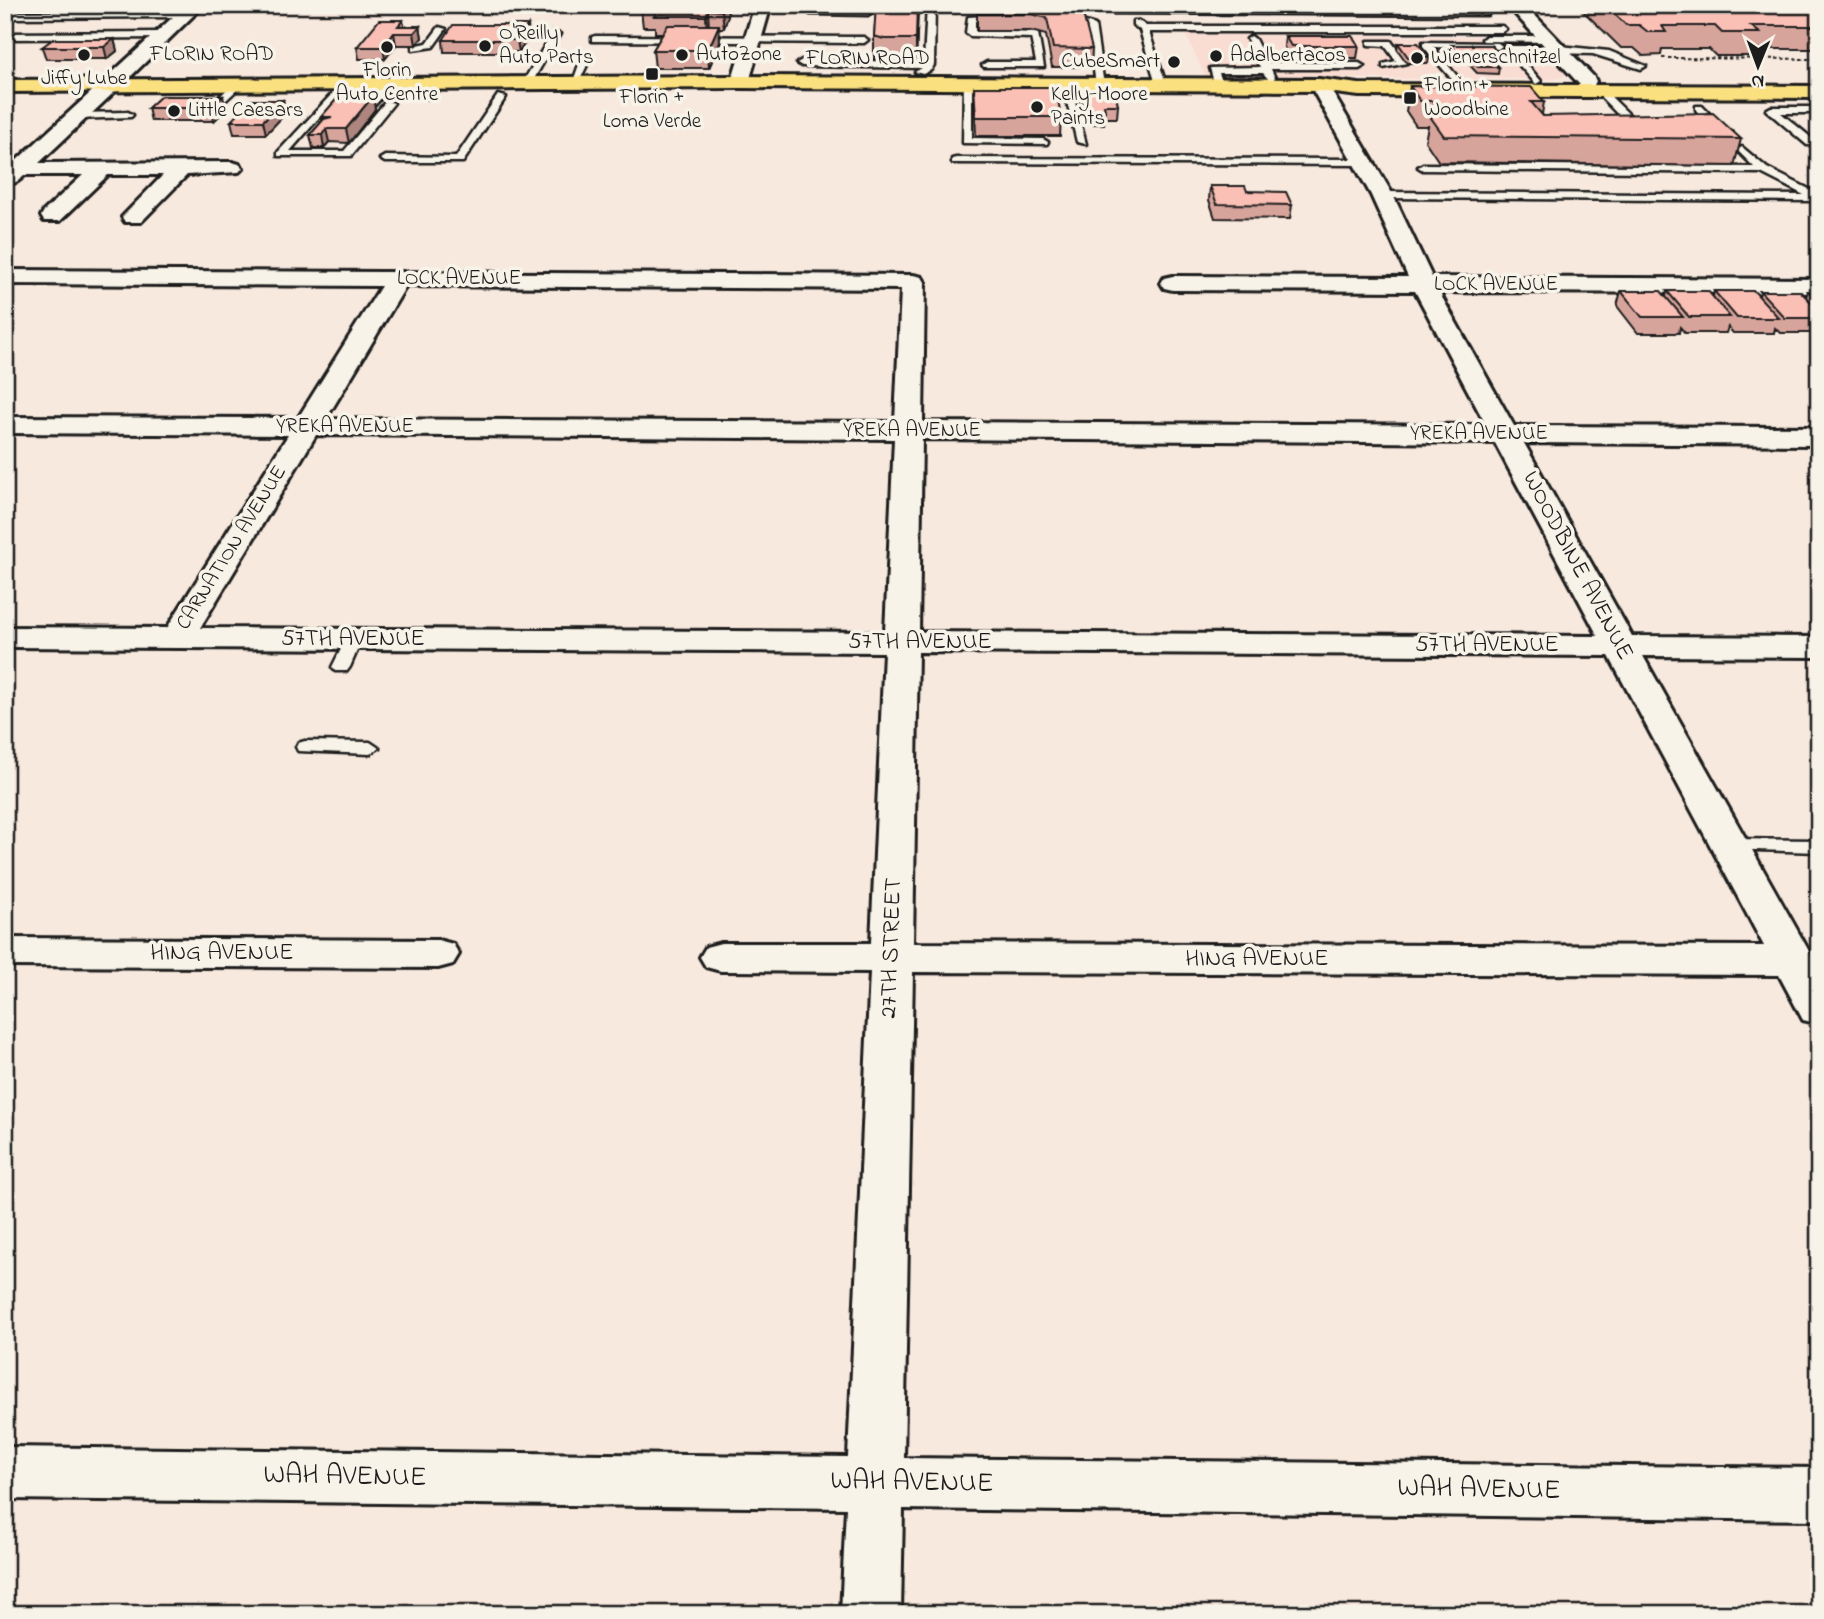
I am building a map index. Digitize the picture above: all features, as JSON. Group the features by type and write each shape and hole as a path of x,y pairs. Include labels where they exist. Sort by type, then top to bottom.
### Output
{"main road":[{"name":"FLORIN ROAD","path":"5,86 115,81 318,78 428,87 528,82 740,82 860,73 904,82 967,82 1027,88 1065,83 1218,84 1268,73 1352,81 1391,73 1534,86"},
{"name":"FLORIN ROAD","path":"1312,76 1359,90 1594,86 1819,92"},
{"name":"FLORIN ROAD","path":"5,77 236,86 337,97 392,84"},
{"path":"1594,86 1668,82 1819,82"}],"street":[{"path":"740,82 763,5"},
{"path":"1515,5 1594,86"},
{"path":"10,173 77,116 191,10"},
{"name":"WOODBINE AVENUE","path":"1312,76 1382,195 1423,284 1819,1009"},
{"path":"10,173 103,168 232,168"},
{"path":"52,216 103,168"},
{"path":"133,217 182,168"},
{"name":"LOCK AVENUE","path":"5,277 914,282"},
{"name":"CARNATION AVENUE","path":"177,638 398,279"},
{"name":"27TH STREET","path":"871,1614 914,282"},
{"name":"LOCK AVENUE","path":"1173,283 1819,286"},
{"name":"YREKA AVENUE","path":"5,425 1819,436"},
{"name":"57TH AVENUE","path":"14,637 177,638 347,653 902,642 1819,647"},
{"name":"HING AVENUE","path":"5,952 438,954"},
{"name":"HING AVENUE","path":"721,957 1793,961"},
{"name":"WAH AVENUE","path":"5,1473 1819,1494"}],"lane":[{"path":"904,82 928,68 931,5"},
{"path":"959,10 971,5"},
{"path":"1115,8 1484,9 1502,29 1144,29 1115,8"},
{"path":"5,15 191,10"},
{"path":"813,12 868,12"},
{"path":"987,65 1041,65 1035,35 970,33 971,19 1011,18"},
{"path":"1048,18 1072,18 1091,24 1101,83"},
{"path":"1134,22 1495,21"},
{"path":"416,48 430,45 442,29"},
{"path":"1144,29 1161,84"},
{"path":"528,82 556,34"},
{"path":"5,36 165,35"},
{"path":"595,39 864,40"},
{"path":"1182,39 1552,44 1603,51 1619,55 1641,66"},
{"path":"1251,40 1268,73"},
{"path":"1371,43 1388,43 1402,63 1391,73"},
{"path":"1456,81 1426,44 1492,44 1509,49 1552,44"},
{"path":"1509,49 1534,86"},
{"path":"575,82 584,61"},
{"path":"802,63 860,73 929,65"},
{"path":"1312,76 1359,66"},
{"path":"967,82 967,141 1043,142"},
{"path":"1065,83 1082,142"},
{"path":"337,97 282,154 347,154 392,84"},
{"path":"392,84 366,103 392,84"},
{"path":"221,100 236,86"},
{"path":"1594,86 1636,127"},
{"path":"1797,92 1819,109"},
{"path":"385,159 459,160 501,97"},
{"path":"1699,108 1716,126"},
{"path":"1819,109 1771,110 1811,143 1819,143"},
{"path":"77,116 128,115"},
{"path":"1382,195 1819,198 1763,170 1742,150"},
{"path":"956,161 1363,162"},
{"path":"1423,167 1763,170"},
{"path":"305,747 370,748"},
{"path":"1730,845 1819,846"}],"path":[{"path":"1657,58 1819,59"}],"shaded area":[{"path":"1186,35 1534,37 1566,73 1563,77 1552,79 1206,78"}],"green space":[{"path":"5,5 177,5 172,9 5,10"}],"building":[{"path":"644,5 725,5 722,11 708,10 706,16 654,16 657,10 641,10"},
{"path":"876,5 917,5 916,39 884,39 874,36"},
{"path":"977,5 1064,5 1082,10 1092,49 1053,48 1047,18 1031,14 977,14"},
{"path":"1605,5 1808,5 1819,13 1819,26 1751,26 1760,33 1722,33 1715,26 1662,26 1666,32 1648,32 1639,25 1626,25"},
{"path":"379,20 403,20 398,26 420,26 414,33 394,33 383,47 357,47"},
{"path":"453,25 528,25 517,40 443,40"},
{"path":"668,25 719,25 708,50 653,50"},
{"path":"1285,36 1352,36 1359,46 1291,46"},
{"path":"53,39 114,39 104,47 42,47"},
{"path":"1398,43 1418,43 1429,57 1408,57"},
{"path":"1451,45 1491,45 1500,55 1489,55 1499,67 1478,67 1467,55 1459,55"},
{"path":"1410,86 1531,87 1544,102 1531,102 1543,116 1713,113 1741,139 1444,136 1429,115 1454,115 1449,108 1437,108 1433,101 1420,101"},
{"path":"974,87 1056,87 1061,117 976,117"},
{"path":"1080,92 1115,92 1118,105 1104,105 1105,111 1084,111"},
{"path":"341,94 373,96 346,129 326,129 322,135 310,135 324,119 332,117 321,117"},
{"path":"161,96 223,96 211,108 148,108"},
{"path":"251,100 283,100 263,121 231,121"},
{"path":"1210,186 1245,186 1247,191 1286,192 1292,205 1217,204"},
{"path":"1621,291 1661,291 1683,317 1642,317"},
{"path":"1667,291 1708,291 1730,317 1689,317"},
{"path":"1714,291 1754,291 1779,318 1737,318"},
{"path":"1760,291 1800,291 1819,310 1819,318 1785,318"},
{"path":"1808,291 1819,291 1819,303"}],"place":[{"name":"O'Reilly Auto Parts","path":"485,46"},
{"name":"Florin Auto Centre","path":"387,47"},
{"name":"Jiffy Lube","path":"84,55"},
{"name":"AutoZone","path":"682,55"},
{"name":"Adalbertacos","path":"1216,56"},
{"name":"Wienerschnitzel","path":"1417,58"},
{"name":"CubeSmart","path":"1174,62"},
{"name":"Florin + Loma Verde","path":"652,74"},
{"name":"Florin + Woodbine","path":"1410,98"},
{"name":"Kelly-Moore Paints","path":"1037,107"},
{"name":"Little Caesars","path":"174,111"}]}
